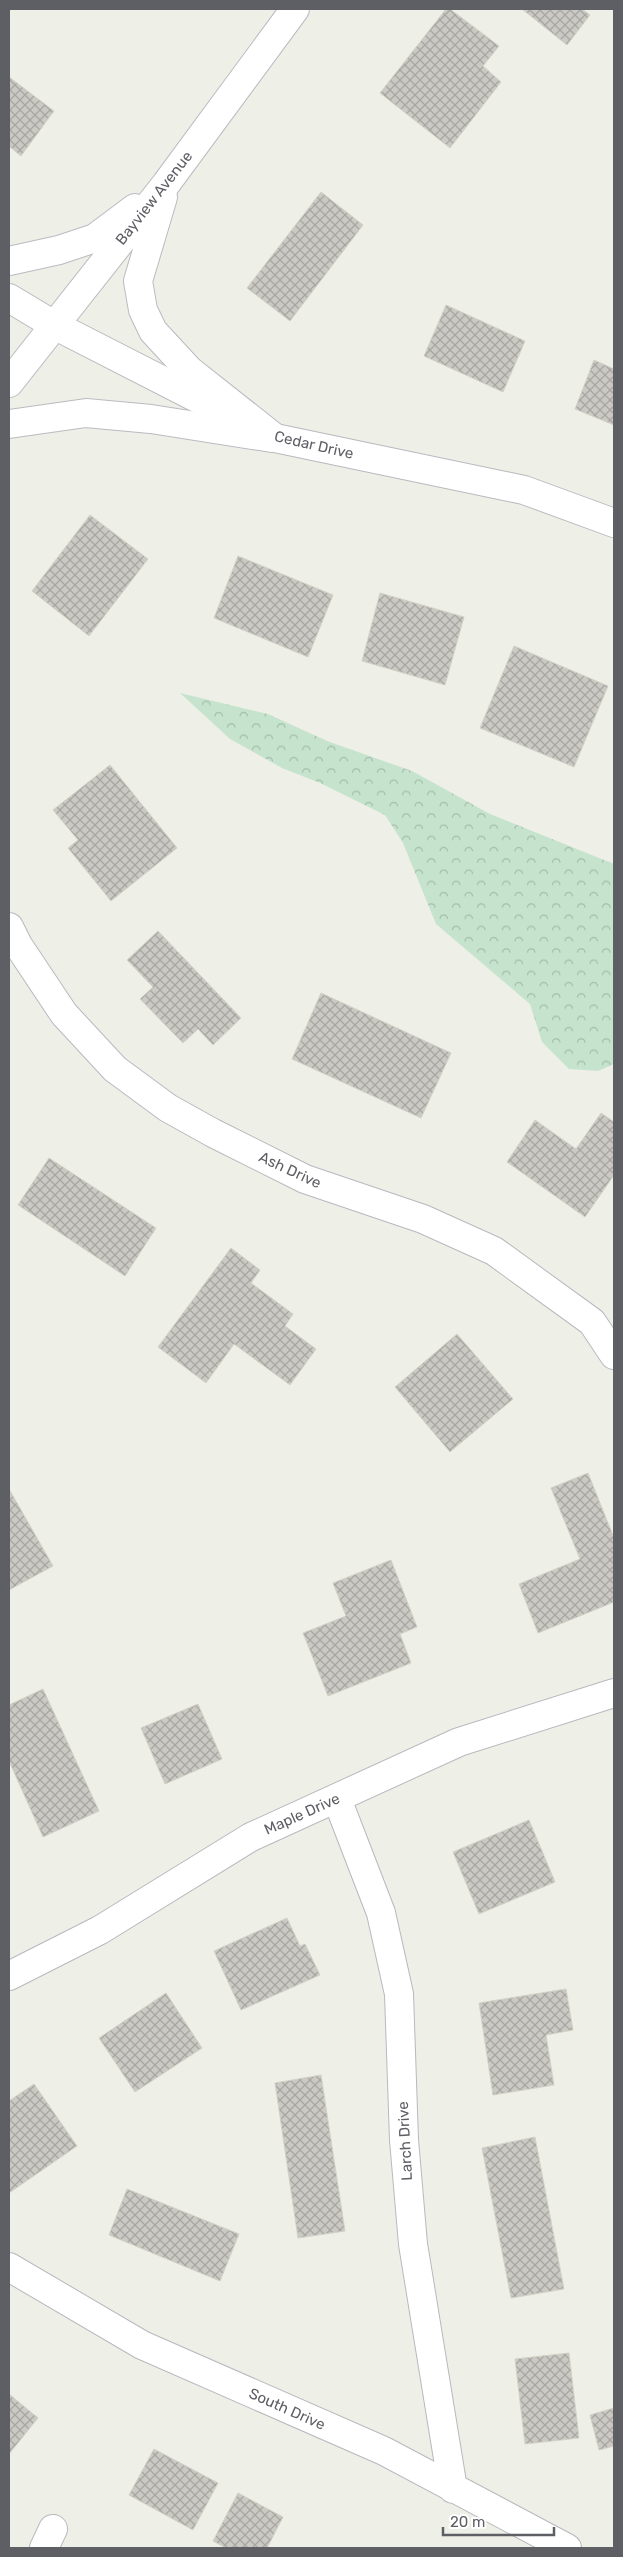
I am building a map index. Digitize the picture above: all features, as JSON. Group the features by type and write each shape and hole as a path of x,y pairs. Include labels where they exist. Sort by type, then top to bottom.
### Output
{"street":[{"name":"Bayview Avenue","path":"9,383 166,184 295,9"},
{"path":"9,260 58,250 95,238 166,184"},
{"path":"166,184 138,281 143,310 153,331 189,370 276,438"},
{"name":"Cedar Drive","path":"9,298 54,325 276,438 524,490 614,523"},
{"path":"9,424 86,413 151,419 276,438"},
{"name":"Ash Drive","path":"9,927 18,945 64,1014 115,1069 168,1108 305,1179 423,1218 494,1251 592,1322 614,1355"},
{"name":"Maple Drive","path":"9,1976 100,1930 251,1837 459,1742 614,1693"},
{"name":"Larch Drive","path":"337,1798 381,1914 400,1994 404,2140 413,2244 453,2489"},
{"name":"South Drive","path":"9,2267 142,2345 384,2451 567,2548"}],"green space":[{"path":"180,693 268,714 327,741 412,771 490,814 614,864 614,1064 598,1071 569,1069 542,1042 530,1004 436,924 403,843 385,815 320,783 282,768 230,739"}],"building":[{"path":"446,9 450,9 499,46 483,66 501,82 450,148 380,93"},
{"path":"522,9 582,9 590,15 567,45"},
{"path":"9,77 54,111 21,156 9,146"},
{"path":"321,192 363,225 290,321 247,288"},
{"path":"446,305 525,341 503,392 424,356"},
{"path":"594,360 614,369 614,425 575,409"},
{"path":"90,515 148,559 89,636 32,591"},
{"path":"238,556 333,595 308,657 214,618"},
{"path":"380,593 464,617 445,685 362,661"},
{"path":"514,646 608,686 574,767 480,728"},
{"path":"110,765 177,848 111,901 68,848 78,840 53,810"},
{"path":"158,931 241,1018 213,1045 198,1029 183,1043 140,999 153,987 127,960"},
{"path":"321,993 451,1053 421,1118 292,1059"},
{"path":"601,1113 614,1122 614,1175 585,1217 507,1162 535,1120 576,1149"},
{"path":"49,1158 156,1228 125,1276 18,1205"},
{"path":"231,1248 260,1270 251,1283 293,1314 285,1326 316,1349 290,1385 234,1344 206,1383 158,1347"},
{"path":"457,1334 513,1399 450,1452 395,1387"},
{"path":"588,1473 614,1538 614,1602 538,1633 519,1584 580,1559 551,1488"},
{"path":"9,1489 53,1566 9,1590"},
{"path":"391,1560 417,1627 400,1634 411,1663 328,1696 303,1633 346,1616 333,1583"},
{"path":"43,1689 99,1811 43,1837 9,1761 9,1705"},
{"path":"198,1704 222,1759 165,1784 141,1728"},
{"path":"529,1820 555,1882 479,1914 453,1852"},
{"path":"287,1918 300,1946 305,1944 320,1975 241,2010 214,1951"},
{"path":"566,1989 573,2030 546,2035 554,2085 493,2095 479,2003"},
{"path":"166,1993 202,2048 135,2092 99,2038"},
{"path":"321,2075 345,2231 298,2238 275,2083"},
{"path":"34,2084 77,2146 9,2193 9,2101"},
{"path":"535,2137 564,2289 511,2298 482,2148"},
{"path":"127,2189 239,2234 220,2281 109,2235"},
{"path":"569,2353 579,2438 525,2444 515,2359"},
{"path":"9,2394 38,2418 9,2454"},
{"path":"614,2408 614,2446 599,2450 590,2415"},
{"path":"154,2449 218,2483 193,2530 129,2495"},
{"path":"238,2493 283,2517 267,2548 226,2548 213,2541"}]}
